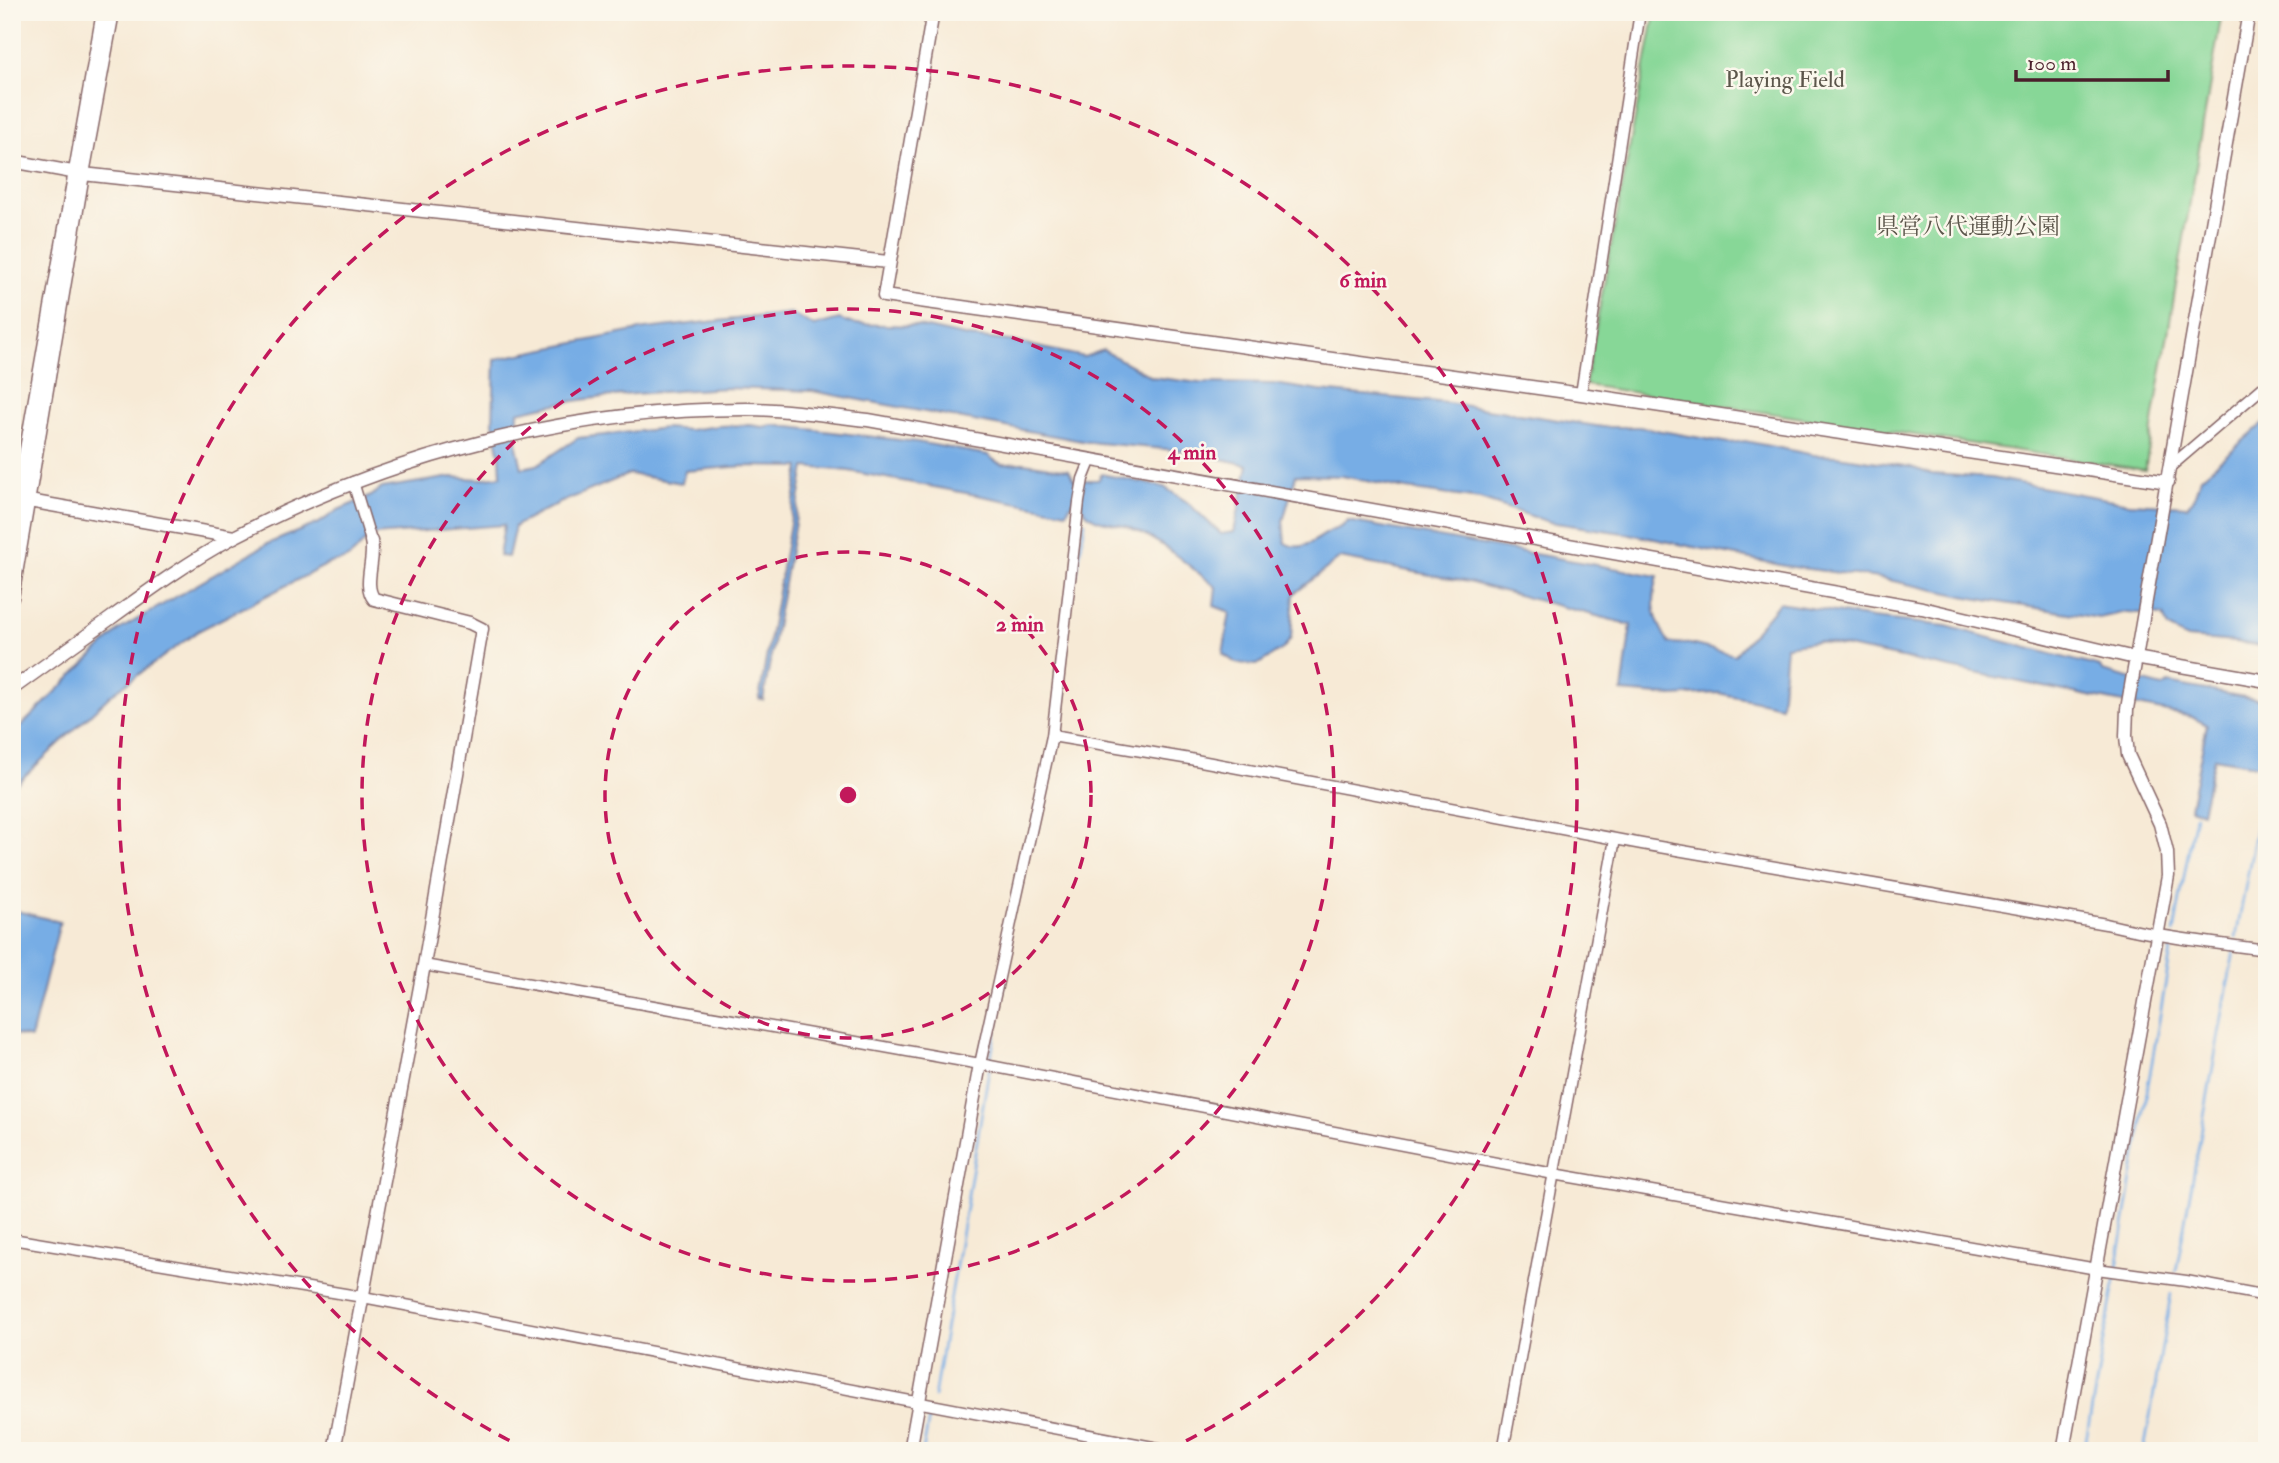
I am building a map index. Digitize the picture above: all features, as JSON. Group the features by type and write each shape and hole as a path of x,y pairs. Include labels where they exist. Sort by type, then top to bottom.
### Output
{"street":[{"path":"12,598 103,12"},
{"path":"12,528 78,173 113,12"},
{"path":"933,12 884,296 1581,394 2168,482"},
{"path":"1581,394 1640,12"},
{"path":"2063,1451 2168,876 2167,852 2160,824 2128,755 2127,709 2249,12"},
{"path":"12,161 78,173 888,262"},
{"path":"2171,466 2267,384"},
{"path":"12,689 165,579 234,537 353,482 441,452 515,435 645,413 750,409 868,420 1922,608 2135,658 2267,681"},
{"path":"910,1451 1052,736 1079,502 1083,479 1091,460"},
{"path":"334,1451 424,965 482,629 470,623 374,599 370,595 374,550 353,482"},
{"path":"29,501 234,537"},
{"path":"1052,736 1191,759 1615,839 2106,923 2157,936 2267,950"},
{"path":"1503,1451 1615,839"},
{"path":"424,965 986,1066 1554,1174 2097,1269 2186,1280 2267,1296"},
{"path":"12,1239 363,1297 1174,1451"}],"green space":[{"name":"県営八代運動公園","path":"1655,12 2222,12 2145,470 1585,385"}],"water":[{"path":"791,313 814,326 839,319 853,324 918,326 968,337 1010,341 1084,357 1103,350 1152,377 1200,383 1274,384 1448,403 1603,427 1639,427 1729,443 1745,441 1814,455 1911,467 1931,474 1991,478 2129,503 2187,506 2193,500 2201,477 2267,420 2267,647 2187,638 2168,628 2163,615 2126,612 2099,618 1973,598 1879,578 1785,566 1630,534 1549,522 1480,499 1406,489 1342,476 1296,475 1283,521 1285,543 1298,547 1343,526 1348,521 1658,576 1654,595 1655,611 1669,643 1690,644 1735,655 1779,603 1872,618 1946,626 2100,667 2102,671 2163,687 2168,683 2267,701 2267,767 2214,758 2202,812 2190,808 2207,725 2192,717 1818,641 1786,646 1781,706 1718,693 1672,696 1622,692 1631,625 1468,582 1340,558 1294,594 1291,638 1284,648 1257,665 1236,663 1223,654 1230,612 1214,606 1216,587 1151,538 1128,527 1094,518 1081,504 1073,502 1066,512 849,471 805,467 763,700 759,699 800,467 744,466 685,471 682,483 629,474 557,504 515,526 508,557 499,556 504,525 374,535 348,558 330,563 198,631 112,694 12,788 12,735 119,630 267,544 319,523 338,510 371,496 382,488 452,477 479,479 501,476 493,423 495,359 645,329","holes":["700,389 812,391 1087,442 1187,451 1248,465 1234,532 1221,534 1187,502 1164,487 1102,474 1098,480 1074,480 1069,470 1024,463 1002,464 988,455 917,442 773,425 718,426 689,430 666,428 578,438 537,465 522,468 517,447 518,412 544,406 622,395"]},
{"path":"12,912 60,922 31,1038 12,1034"}],"waterway":[{"path":"1076,577 1085,522"},
{"path":"2174,933 2195,815"},
{"path":"2236,937 2258,819"},
{"path":"2117,1267 2173,939"},
{"path":"2176,1271 2234,951"},
{"path":"990,1063 1008,960"},
{"path":"934,1397 989,1070"},
{"path":"2084,1451 2116,1274"},
{"path":"2144,1451 2171,1294"},
{"path":"923,1451 930,1412"}],"park label":[{"name":"Playing Field","path":"1785,79"}]}
